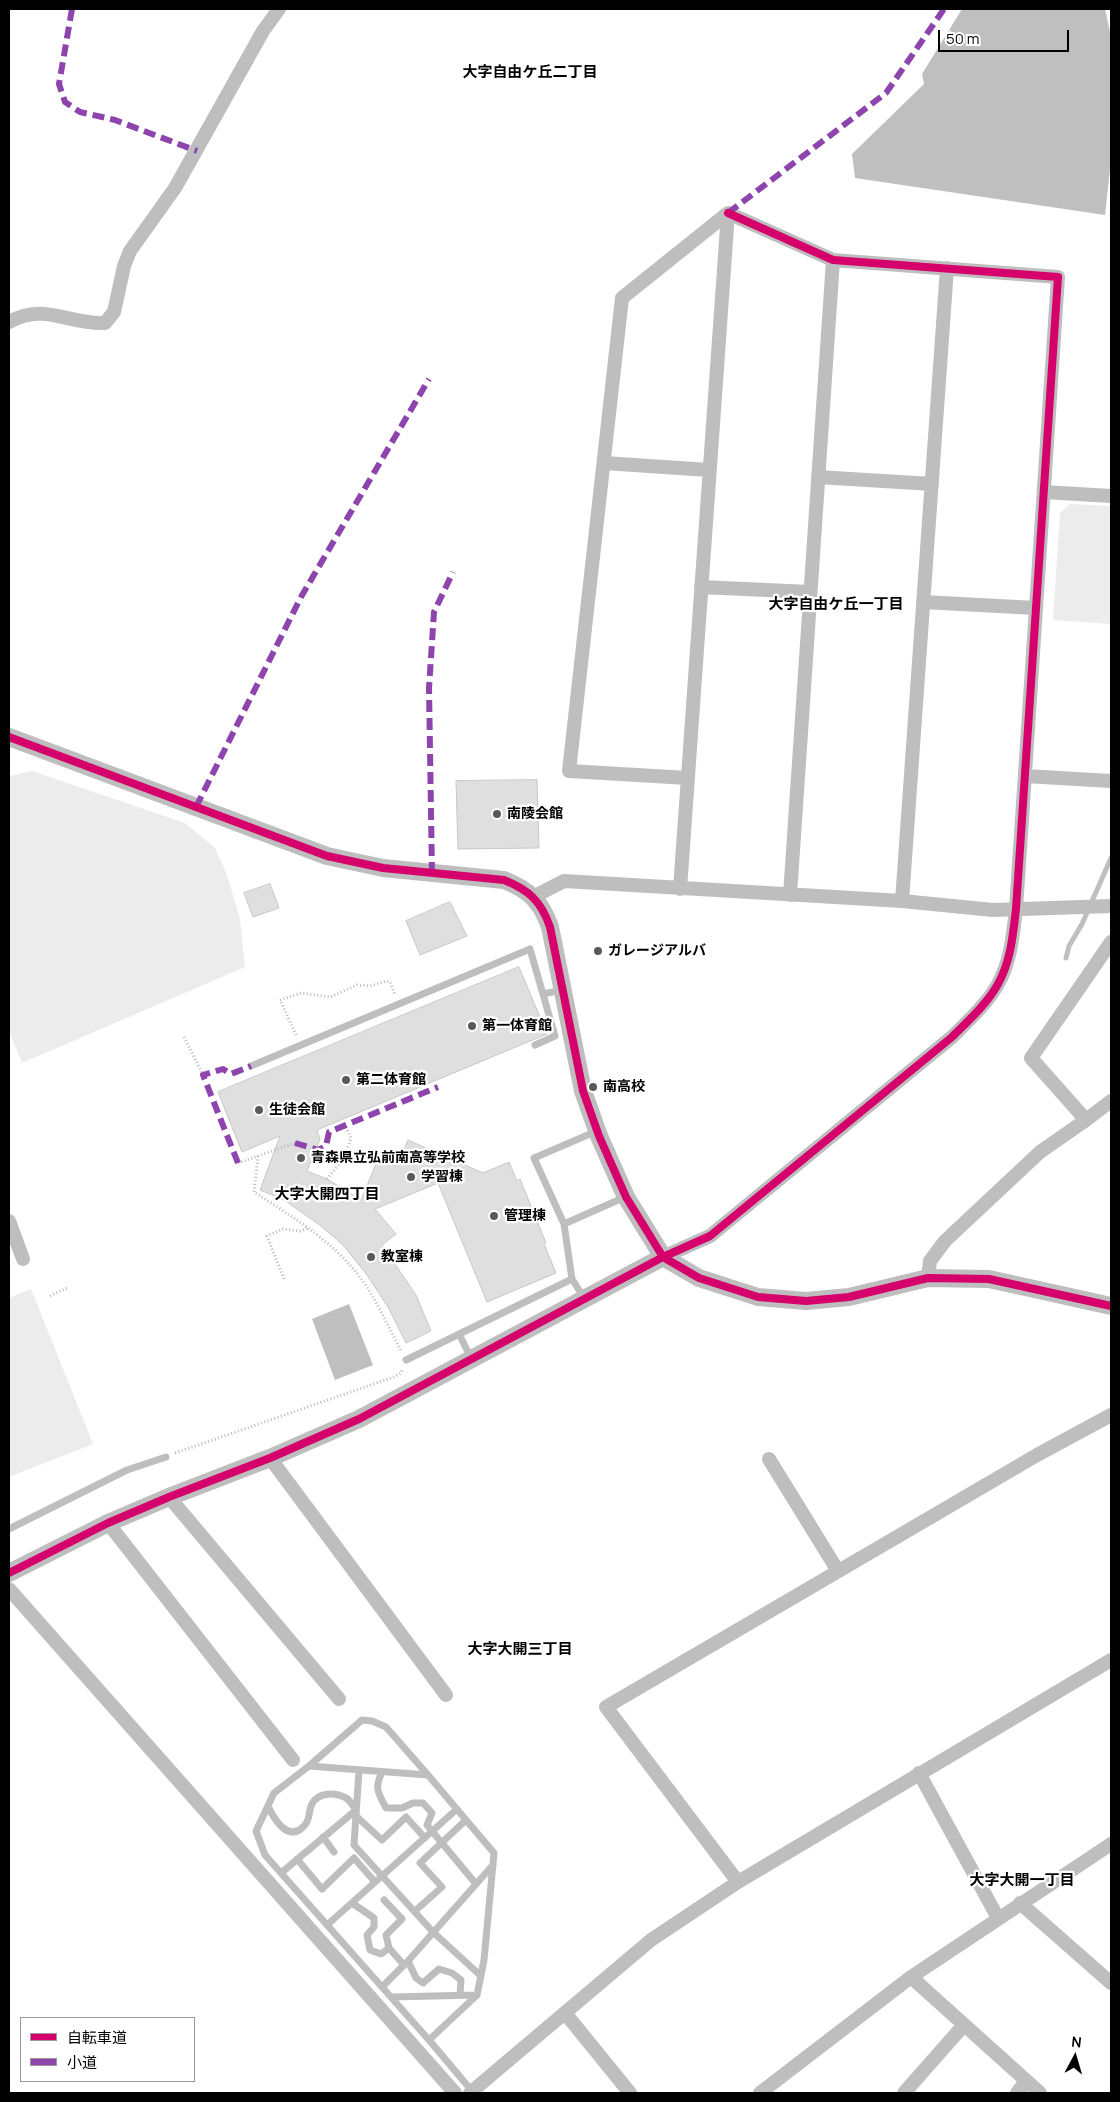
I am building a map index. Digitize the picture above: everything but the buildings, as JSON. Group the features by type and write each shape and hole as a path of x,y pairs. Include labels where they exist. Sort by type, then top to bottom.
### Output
{"street":[{"path":"9,322 21,316 39,313 60,316 88,324 105,323 114,312 124,266 130,250 175,188 263,31 279,9"},
{"path":"9,1573 108,1524 169,1497 270,1458 359,1419 663,1257 710,1236 952,1037 977,1012 998,985 1007,963 1016,908 1058,276 833,260 728,213"},
{"path":"688,778 569,771 622,298 728,213"},
{"path":"680,888 728,213"},
{"path":"790,895 833,260"},
{"path":"902,901 947,268"},
{"path":"604,463 710,470"},
{"path":"818,476 932,484"},
{"path":"1044,492 1111,496"},
{"path":"701,587 810,592"},
{"path":"923,602 1036,608"},
{"path":"9,736 327,856 382,868 504,880 521,887 544,909 550,927 564,990 583,1091 597,1130 626,1197 663,1257 699,1278 758,1297 806,1301 849,1297 928,1278 989,1279 1111,1306"},
{"path":"1025,776 1111,780"},
{"path":"533,897 564,881 902,901 993,910 1111,906"},
{"path":"1086,1120 1031,1058 1111,942"},
{"path":"928,1278 930,1261 945,1242 1040,1152 1111,1101"},
{"path":"9,1221 23,1259"},
{"path":"738,1882 606,1707 1037,1455 1111,1415"},
{"path":"270,1458 446,1695"},
{"path":"769,1459 838,1571"},
{"path":"169,1497 339,1699"},
{"path":"108,1524 293,1760"},
{"path":"9,1589 455,2093"},
{"path":"471,2092 651,1940 738,1882 1111,1660"},
{"path":"919,1773 998,1918"},
{"path":"760,2093 911,1977 1111,1844"},
{"path":"1020,1903 1111,1983"},
{"path":"911,1977 963,2026 1040,2093"},
{"path":"565,2013 630,2093"},
{"path":"904,2093 963,2026"},
{"path":"1017,2093 1026,2081"}],"lane":[{"path":"251,1066 530,949 555,1036 535,1045"},
{"path":"543,994 564,990"},
{"path":"585,1299 572,1278 564,1224 534,1158 597,1130"},
{"path":"564,1224 626,1197"},
{"path":"406,1360 572,1278"},
{"path":"458,1334 472,1359"},
{"path":"9,1529 127,1470 166,1457"},
{"path":"429,2040 477,1995 481,1976 494,1853 386,1727 362,1720 309,1766 274,1793 256,1831 265,1855 429,2040 471,2092"},
{"path":"309,1766 428,1775"},
{"path":"359,1770 354,1845 434,1932 481,1976"},
{"path":"382,1772 377,1790 386,1808 402,1808 423,1803 432,1813 426,1825 476,1884"},
{"path":"268,1806 276,1822 284,1829 294,1831 304,1827 309,1818 311,1805 318,1797 331,1794 347,1798 356,1813 382,1840 406,1818 425,1838"},
{"path":"327,1925 457,1809"},
{"path":"280,1873 323,1837 356,1813"},
{"path":"415,1911 442,1888 420,1863 466,1820"},
{"path":"323,1837 334,1852"},
{"path":"298,1859 322,1889 354,1858 375,1882"},
{"path":"382,1987 406,1963 493,1865"},
{"path":"384,1900 402,1919 386,1935 389,1948 406,1963 416,1978 423,1983 439,1969 452,1973 460,1980 460,1995"},
{"path":"352,1903 374,1918 374,1927 367,1935 370,1950 381,1954 389,1948"},
{"path":"390,1997 477,1995"}],"path":[{"path":"300,1045 280,1000 301,993 330,997 357,985 370,986 387,981 390,982"},
{"path":"184,1037 203,1075"},
{"path":"327,1179 346,1157 351,1138 345,1125"},
{"path":"238,1163 295,1142"},
{"path":"166,1457 394,1377 402,1373 406,1360 369,1291 343,1258 309,1228 254,1192 258,1156"},
{"path":"284,1279 267,1236 283,1229 300,1231 309,1228"},
{"path":"50,1296 67,1288"}],"shaded area":[{"path":"962,9 1105,9 1111,36 1111,160 1105,215 855,178 852,154 924,84 922,74"},
{"path":"1070,504 1111,506 1111,624 1053,620 1060,513"},
{"path":"32,771 185,823 215,848 227,875 240,919 245,967 22,1063 9,1031 9,776"},
{"path":"31,1289 93,1444 9,1477 9,1298"},
{"path":"349,1304 373,1365 335,1380 312,1319"}],"waterway":[{"path":"1066,958 1069,946 1082,924 1111,858"}],"marked path":[{"path":"72,9 59,84 65,102 80,112 115,120 197,151"},
{"path":"728,213 886,93 944,9"},
{"path":"196,807 301,597 429,379"},
{"path":"432,874 429,688 434,612 453,572"},
{"path":"238,1163 203,1075 223,1069 231,1074 251,1066"},
{"path":"295,1143 318,1150 326,1146 329,1132 438,1087"}],"cycle path":[{"path":"9,1573 108,1523 270,1458 359,1419 663,1257 710,1236 952,1037 983,1005 998,984 1009,957 1016,909 1058,277 833,260 728,213"},
{"path":"9,737 327,856 383,868 504,880 527,892 543,910 550,927 583,1091 599,1136 626,1197 663,1257 699,1278 758,1297 806,1301 849,1297 928,1278 989,1279 1111,1306"}],"place":[{"name":"南陵会館","path":"497,814"},
{"name":"ガレージアルバ","path":"598,951"},
{"name":"第一体育館","path":"472,1026"},
{"name":"第二体育館","path":"346,1080"},
{"name":"南高校","path":"593,1087"},
{"name":"生徒会館","path":"259,1110"},
{"name":"青森県立弘前南高等学校","path":"301,1158"},
{"name":"学習棟","path":"411,1177"},
{"name":"管理棟","path":"494,1216"},
{"name":"教室棟","path":"371,1257"}],"district":[{"name":"大字自由ケ丘二丁目","path":"530,73"},
{"name":"大字自由ケ丘一丁目","path":"836,605"},
{"name":"大字大開四丁目","path":"327,1195"},
{"name":"大字大開三丁目","path":"520,1650"},
{"name":"大字大開一丁目","path":"1022,1881"}]}
